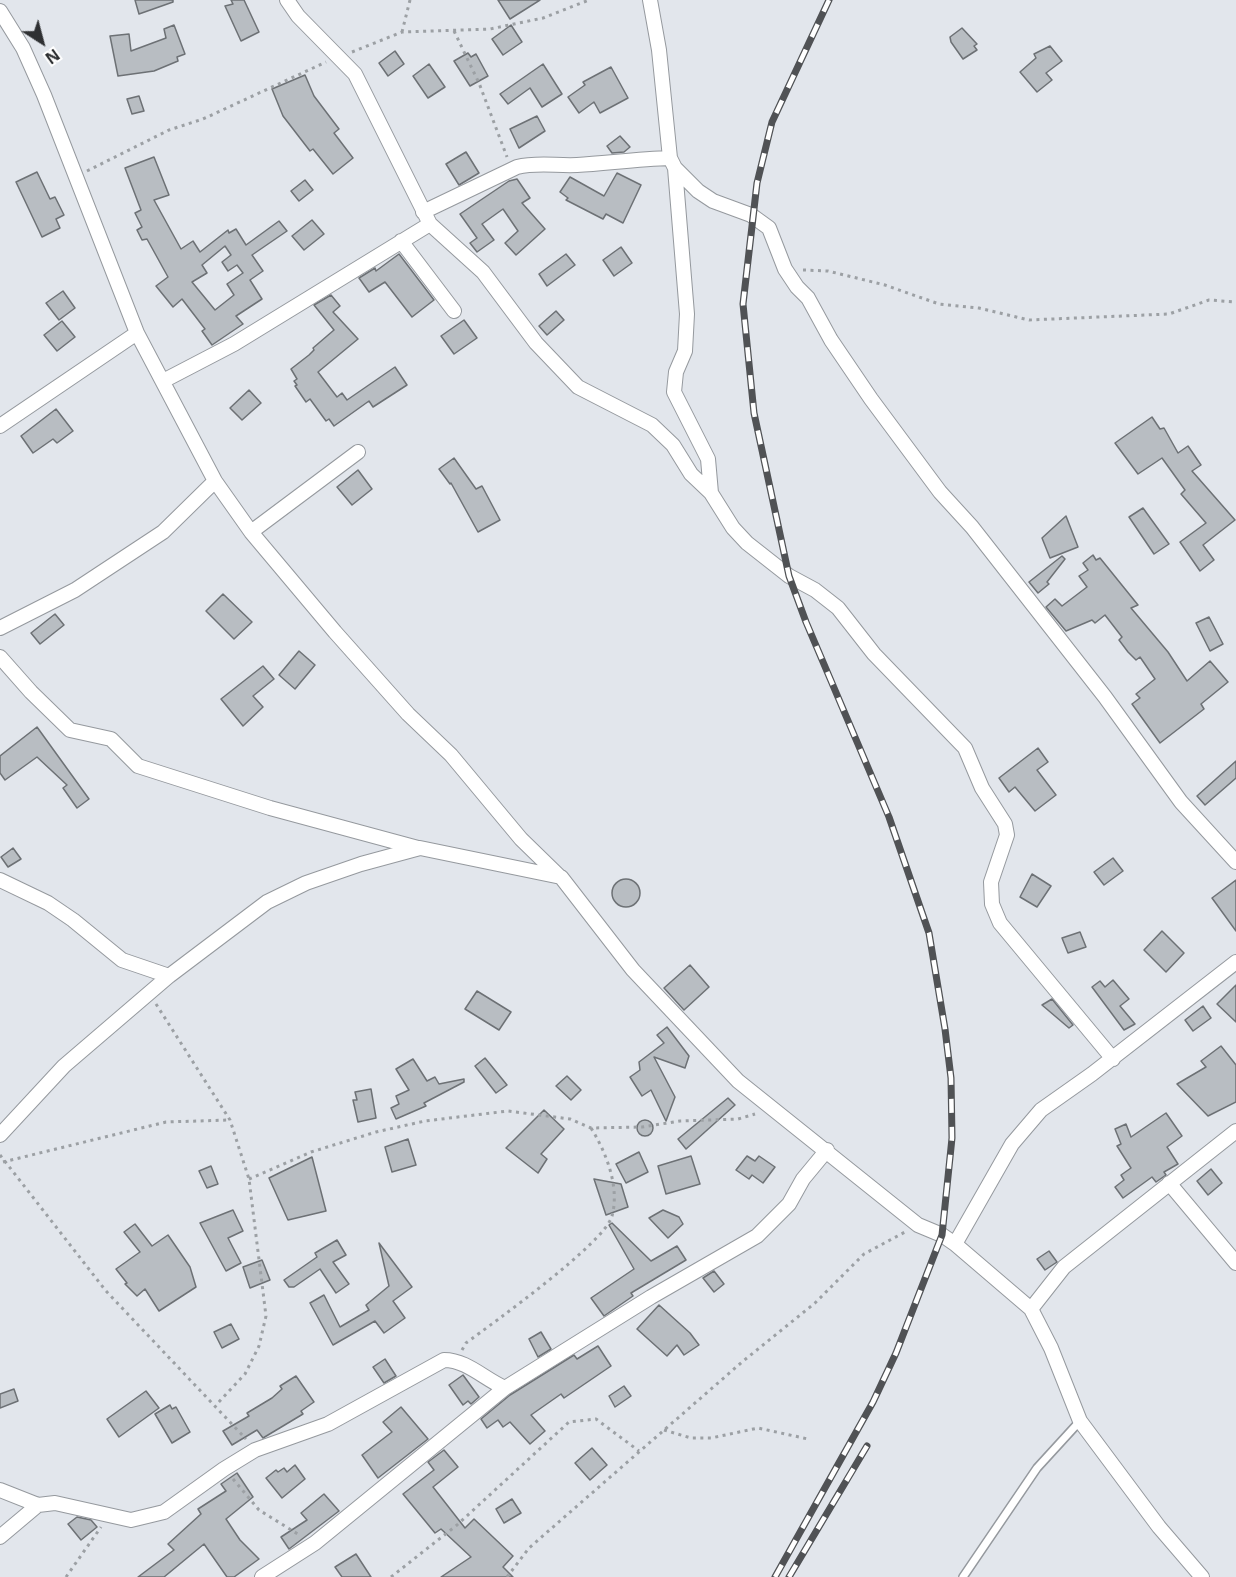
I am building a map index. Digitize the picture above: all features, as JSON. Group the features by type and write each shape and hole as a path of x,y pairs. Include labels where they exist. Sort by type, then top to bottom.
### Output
{"street":[{"path":"287,0 336,57 354,74 395,150 430,224 483,273 536,343 563,373 595,398 634,414 652,425 673,445 692,474 711,493 733,528 747,543 789,576 815,590 838,608 874,654 965,748 982,788 1005,824 1007,836 991,882 992,904 1000,922 1113,1059"},
{"path":"650,0 659,50 673,163 687,314 685,351 676,372 674,392 708,459 711,493"},
{"path":"0,11 23,48 137,333 215,481 251,532 408,714 451,754 521,840 561,877 633,970 738,1081 918,1225 942,1235 955,1244 1031,1309 1051,1348 1080,1421 1159,1527 1202,1577"},
{"path":"423,212 517,167 530,164 571,165 631,159 673,163 713,201 751,215 768,228 796,287 808,298 831,340 871,399 940,492 972,527 1105,697 1181,802 1236,862"},
{"path":"163,381 234,344 430,224"},
{"path":"401,241 454,311"},
{"path":"0,426 137,333"},
{"path":"251,532 358,452"},
{"path":"0,628 75,590 163,532 215,481"},
{"path":"0,657 31,692 70,730 111,739 138,765 270,808 420,848 561,877"},
{"path":"0,1135 64,1066 169,976 267,902 306,883 361,864 420,848"},
{"path":"0,880 48,903 122,960 169,976"},
{"path":"955,1244 1012,1144 1041,1110 1113,1059 1236,962"},
{"path":"1031,1309 1064,1267 1236,1131"},
{"path":"262,1577 315,1544 505,1388 651,1297 757,1236 789,1204 803,1179 827,1150"},
{"path":"1169,1184 1236,1263"},
{"path":"0,1490 38,1505 55,1503 131,1520 164,1512 255,1450 328,1424 444,1360 456,1360 505,1388"},
{"path":"0,1537 38,1505"}],"lane":[{"path":"963,1577 1037,1468 1080,1421"}],"path":[{"path":"402,32 410,0"},
{"path":"75,177 139,144 272,89 336,57 402,32 490,29 543,18 589,0"},
{"path":"454,31 479,82 505,155 517,167"},
{"path":"786,269 828,271 885,285 939,304 979,308 1029,320 1169,314 1209,300 1236,302"},
{"path":"149,993 230,1120 249,1179 266,1316 259,1346 245,1374 216,1405"},
{"path":"249,1179 311,1152 376,1132 425,1121 508,1111 570,1119 591,1128 738,1119 771,1109"},
{"path":"3,1162 166,1122 230,1120"},
{"path":"456,1360 466,1343 577,1258 609,1224 613,1216 612,1181 603,1148 591,1128"},
{"path":"0,1155 3,1162 106,1291 216,1405 255,1450"},
{"path":"507,1577 529,1548 639,1450 815,1303 864,1254 918,1225"},
{"path":"391,1577 457,1525 568,1422 597,1419 639,1450"},
{"path":"663,1430 691,1438 711,1438 758,1428 808,1440"},
{"path":"224,1469 259,1510 315,1544"},
{"path":"66,1577 78,1557 110,1516"}],"building":[{"path":"135,0 173,0 173,2 139,14"},
{"path":"231,0 244,0 259,32 241,41 225,6 233,4"},
{"path":"498,0 540,0 510,19"},
{"path":"174,25 185,54 177,57 178,61 154,71 118,76 110,36 129,34 131,51 166,38 164,29"},
{"path":"511,25 522,42 503,55 492,39"},
{"path":"962,28 977,44 974,46 977,50 963,59 950,37"},
{"path":"1050,46 1062,61 1046,73 1052,80 1037,92 1020,72 1036,58 1034,54"},
{"path":"395,51 404,64 388,76 379,63"},
{"path":"468,53 471,57 476,54 488,76 470,86 454,61"},
{"path":"429,64 445,87 428,98 413,76"},
{"path":"543,64 562,94 542,107 530,88 508,104 500,94"},
{"path":"611,67 628,98 600,113 594,102 579,113 568,97 585,85 583,82"},
{"path":"305,75 314,96 339,129 334,133 353,158 333,174 313,149 310,151 283,116 272,89"},
{"path":"139,96 144,111 132,114 127,99"},
{"path":"537,116 545,131 519,148 510,129"},
{"path":"620,136 630,147 624,152 612,153 607,146"},
{"path":"466,152 479,173 459,185 446,164"},
{"path":"154,157 169,195 154,200 181,249 193,241 200,252 228,230 229,233 236,229 246,245 279,221 287,231 252,255 263,271 250,280 262,299 236,316 243,324 212,345 202,331 205,329 182,299 173,307 156,286 168,277 147,239 142,240 137,230 142,227 135,213 141,210 125,168","holes":["225,246 231,255 222,262 228,271 237,265 243,273 227,284 234,295 215,310 192,282 207,273 202,265"]},
{"path":"37,172 50,199 55,197 64,215 56,219 60,228 42,237 16,182"},
{"path":"617,173 641,185 623,223 606,214 603,219 566,200 568,198 560,192 570,177 604,196"},
{"path":"517,179 530,198 522,203 545,229 516,255 505,243 518,231 503,209 482,224 494,240 477,252 470,243 477,238 460,214 509,181"},
{"path":"305,180 313,190 299,201 291,191"},
{"path":"312,220 324,234 304,250 292,236"},
{"path":"621,247 632,263 614,276 603,260"},
{"path":"399,254 434,300 412,317 385,282 369,292 359,278 375,268 376,271"},
{"path":"566,254 575,265 547,286 539,274"},
{"path":"63,291 75,308 59,320 46,303"},
{"path":"331,295 340,306 333,312 358,339 318,372 337,397 342,393 347,400 395,367 407,385 373,407 369,401 334,426 329,419 326,421 310,399 306,402 295,386 297,385 294,381 297,379 291,369 334,330 314,305"},
{"path":"556,311 564,320 547,335 539,326"},
{"path":"464,320 477,338 454,354 441,336"},
{"path":"62,321 75,337 57,351 44,335"},
{"path":"249,390 261,403 242,420 230,408"},
{"path":"56,409 73,431 57,443 53,439 33,453 21,436"},
{"path":"1152,417 1160,429 1164,428 1178,453 1188,446 1201,465 1192,471 1235,520 1203,545 1214,560 1200,571 1180,542 1206,523 1181,494 1185,490 1162,458 1138,474 1115,443"},
{"path":"454,458 476,489 482,486 500,520 478,532 451,483 439,469"},
{"path":"358,470 372,489 352,505 337,487"},
{"path":"1143,508 1169,544 1154,554 1129,517"},
{"path":"1066,516 1078,547 1050,558 1042,538"},
{"path":"1093,555 1096,560 1100,558 1138,605 1131,608 1168,652 1187,681 1210,661 1228,682 1201,704 1204,709 1160,743 1132,704 1140,698 1136,694 1155,679 1140,657 1136,660 1128,652 1119,640 1122,637 1105,615 1095,623 1092,620 1066,631 1046,607 1055,599 1062,606 1087,587 1079,576 1088,570 1083,563"},
{"path":"1062,556 1065,559 1047,582 1049,584 1038,593 1029,582"},
{"path":"223,594 252,622 234,639 206,611"},
{"path":"55,614 64,625 40,644 31,633"},
{"path":"1209,617 1223,644 1210,651 1196,623"},
{"path":"299,651 315,665 295,689 279,675"},
{"path":"263,666 274,679 253,696 263,707 243,726 221,699"},
{"path":"37,727 89,799 77,808 63,788 67,785 37,757 5,780 0,773 0,756"},
{"path":"1038,748 1048,762 1037,770 1056,795 1035,811 1015,787 1009,792 999,778"},
{"path":"1236,761 1236,778 1205,805 1197,796"},
{"path":"13,848 21,859 8,867 1,857"},
{"path":"1113,858 1123,871 1104,885 1094,872"},
{"path":"1032,874 1051,886 1037,907 1020,897"},
{"path":"626,879 636,883 640,893 636,903 626,907 616,903 612,893 616,883"},
{"path":"1236,880 1236,931 1212,898"},
{"path":"1162,931 1184,953 1166,972 1144,950"},
{"path":"1080,932 1086,947 1068,953 1062,938"},
{"path":"690,965 709,987 684,1010 664,988"},
{"path":"1113,980 1129,999 1120,1006 1135,1024 1124,1030 1092,987 1100,981 1105,987"},
{"path":"1236,985 1236,1022 1217,1004"},
{"path":"477,991 511,1012 499,1030 465,1009"},
{"path":"1052,999 1073,1025 1069,1028 1042,1005"},
{"path":"1203,1006 1211,1018 1193,1031 1185,1020"},
{"path":"667,1027 689,1056 685,1068 654,1057 675,1097 666,1121 651,1090 642,1096 630,1077 640,1070 639,1062 664,1043 657,1035"},
{"path":"1221,1046 1236,1065 1236,1102 1208,1116 1177,1084 1206,1067 1201,1061"},
{"path":"485,1058 507,1085 496,1093 475,1066"},
{"path":"413,1059 427,1081 435,1077 439,1084 464,1079 464,1082 424,1103 426,1106 396,1119 391,1108 399,1104 396,1096 409,1090 396,1069"},
{"path":"567,1076 581,1090 571,1100 556,1086"},
{"path":"371,1089 376,1118 358,1122 353,1100 357,1100 355,1092"},
{"path":"728,1098 735,1105 686,1149 678,1139"},
{"path":"544,1110 564,1129 541,1154 547,1159 538,1173 506,1148"},
{"path":"1166,1113 1182,1136 1167,1147 1178,1164 1164,1172 1166,1175 1156,1182 1152,1177 1123,1198 1115,1187 1124,1180 1121,1175 1131,1168 1117,1146 1121,1144 1115,1129 1126,1124 1131,1137"},
{"path":"645,1120 653,1128 645,1136 637,1128"},
{"path":"408,1139 416,1165 392,1172 385,1147"},
{"path":"639,1152 648,1172 626,1183 616,1164"},
{"path":"691,1156 700,1184 666,1194 658,1166"},
{"path":"747,1156 755,1161 759,1156 775,1167 763,1183 752,1175 749,1179 736,1170"},
{"path":"312,1157 326,1211 288,1220 269,1178"},
{"path":"211,1166 218,1184 207,1188 199,1171"},
{"path":"1211,1169 1222,1183 1208,1195 1197,1181"},
{"path":"594,1179 621,1184 628,1207 606,1215"},
{"path":"233,1210 243,1231 228,1238 241,1263 226,1271 200,1223"},
{"path":"663,1210 679,1217 683,1224 668,1238 649,1218"},
{"path":"612,1223 651,1261 677,1246 686,1260 631,1293 633,1296 604,1316 591,1298 634,1269 609,1225"},
{"path":"135,1224 152,1246 168,1235 190,1267 196,1287 159,1311 145,1289 137,1296 125,1284 127,1283 116,1269 140,1252 124,1232"},
{"path":"337,1240 346,1255 333,1262 349,1284 336,1293 320,1269 294,1287 289,1287 284,1280 317,1257 315,1253"},
{"path":"379,1243 412,1287 393,1301 405,1318 384,1333 375,1321 333,1345 310,1303 324,1295 340,1327 369,1310 366,1305 389,1286"},
{"path":"1049,1251 1057,1262 1045,1270 1037,1259"},
{"path":"262,1260 270,1280 250,1288 243,1267"},
{"path":"714,1271 724,1284 714,1292 703,1278"},
{"path":"659,1305 690,1333 699,1345 684,1355 677,1345 667,1356 637,1329"},
{"path":"231,1324 239,1339 222,1348 214,1332"},
{"path":"541,1332 551,1349 538,1357 529,1339"},
{"path":"598,1346 611,1366 564,1398 561,1394 531,1415 545,1431 530,1444 510,1422 503,1427 498,1420 487,1428 481,1419 510,1395 574,1355 577,1359"},
{"path":"385,1359 396,1376 384,1383 373,1367"},
{"path":"463,1375 479,1397 471,1404 468,1401 463,1405 449,1385"},
{"path":"296,1376 314,1402 301,1411 303,1414 263,1438 257,1430 232,1445 223,1431 249,1416 247,1413 272,1398 282,1389 280,1386"},
{"path":"624,1386 631,1396 615,1407 609,1396"},
{"path":"14,1389 18,1401 0,1408 0,1394"},
{"path":"146,1391 159,1408 119,1437 107,1419"},
{"path":"170,1405 172,1409 176,1407 190,1432 172,1443 155,1414"},
{"path":"401,1407 428,1439 378,1478 362,1455 392,1432 383,1422"},
{"path":"592,1448 607,1465 590,1480 575,1463"},
{"path":"444,1450 458,1467 433,1487 465,1528 474,1519 513,1556 503,1567 513,1577 441,1577 471,1557 441,1529 435,1533 403,1494 434,1470 428,1462"},
{"path":"295,1465 305,1479 282,1498 266,1478 276,1470 278,1472 284,1468 287,1472"},
{"path":"237,1473 253,1497 226,1519 240,1540 259,1559 234,1577 227,1577 204,1544 164,1577 138,1577 174,1550 168,1544 201,1514 198,1509 226,1491 221,1484"},
{"path":"324,1494 339,1511 289,1549 281,1537 307,1520 301,1513"},
{"path":"512,1499 521,1513 504,1523 496,1509"},
{"path":"77,1517 91,1520 97,1527 81,1540 68,1524"},
{"path":"356,1554 371,1577 342,1577 335,1567"}],"railway":[{"path":"775,1577 873,1402 896,1353 942,1235 952,1138 951,1078 929,933 889,817 806,622 789,576 754,413 743,304 757,183 772,122 829,0"},
{"path":"789,1577 867,1446"}]}
